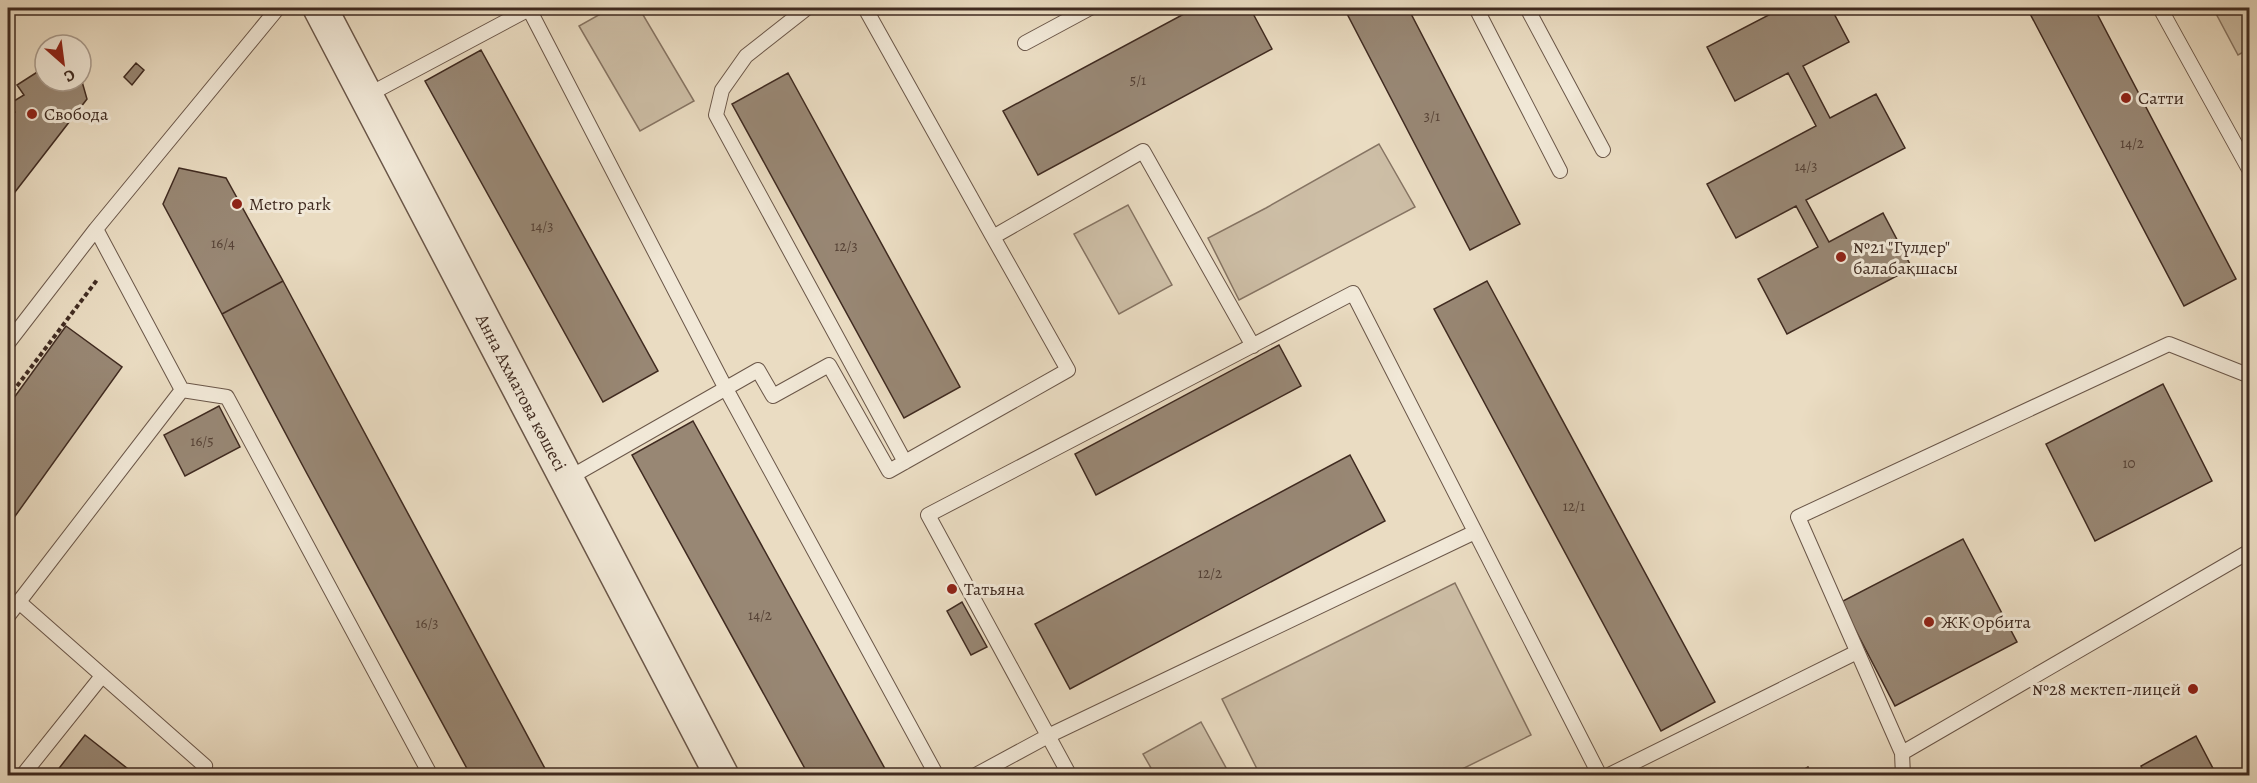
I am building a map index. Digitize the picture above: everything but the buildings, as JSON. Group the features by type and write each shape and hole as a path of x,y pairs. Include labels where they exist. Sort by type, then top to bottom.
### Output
{"street":[{"name":"Анна Ахматова көшесі","path":"320,8 722,776"}],"lane":[{"path":"8,343 96,229 278,8"},
{"path":"366,96 530,8 725,387 937,776"},
{"path":"807,8 746,56 722,90 716,115 905,462"},
{"path":"567,479 758,370 773,396 829,365 889,471 1068,370 866,8"},
{"path":"1026,43 1090,8"},
{"path":"1476,8 1560,171"},
{"path":"1527,8 1603,150"},
{"path":"2160,8 2250,171"},
{"path":"993,237 1143,152 1253,346"},
{"path":"96,229 182,390"},
{"path":"1070,776 928,515 1353,293 1600,776"},
{"path":"1903,776 1902,753 1797,517 2169,344 2250,376"},
{"path":"8,616 182,390"},
{"path":"182,390 227,397 431,776"},
{"path":"974,776 1048,736 1475,532"},
{"path":"1902,753 2250,551"},
{"path":"19,602 205,766 200,776"},
{"path":"1607,776 1857,652"},
{"path":"22,776 102,676"}],"path":[{"path":"8,398 112,260"}],"shaded area":[{"path":"611,8 639,8 694,101 640,131 579,26"},
{"path":"2213,8 2249,8 2249,49 2238,55"},
{"path":"1379,144 1415,207 1239,300 1208,238"},
{"path":"1128,205 1172,285 1119,314 1074,234"},
{"path":"1455,583 1531,735 1450,775 1260,775 1222,699"},
{"path":"1201,722 1230,775 1155,775 1143,754"}],"place":[{"name":"Сатти","path":"2126,98"},
{"name":"Свобода","path":"32,114"},
{"name":"Metro park","path":"237,204"},
{"name":"№21 \"Гүлдер\" балабақшасы","path":"1841,257"},
{"name":"Татьяна","path":"952,589"},
{"name":"ЖК Орбита","path":"1929,622"},
{"name":"№28 мектеп-лицей","path":"2193,689"}]}
